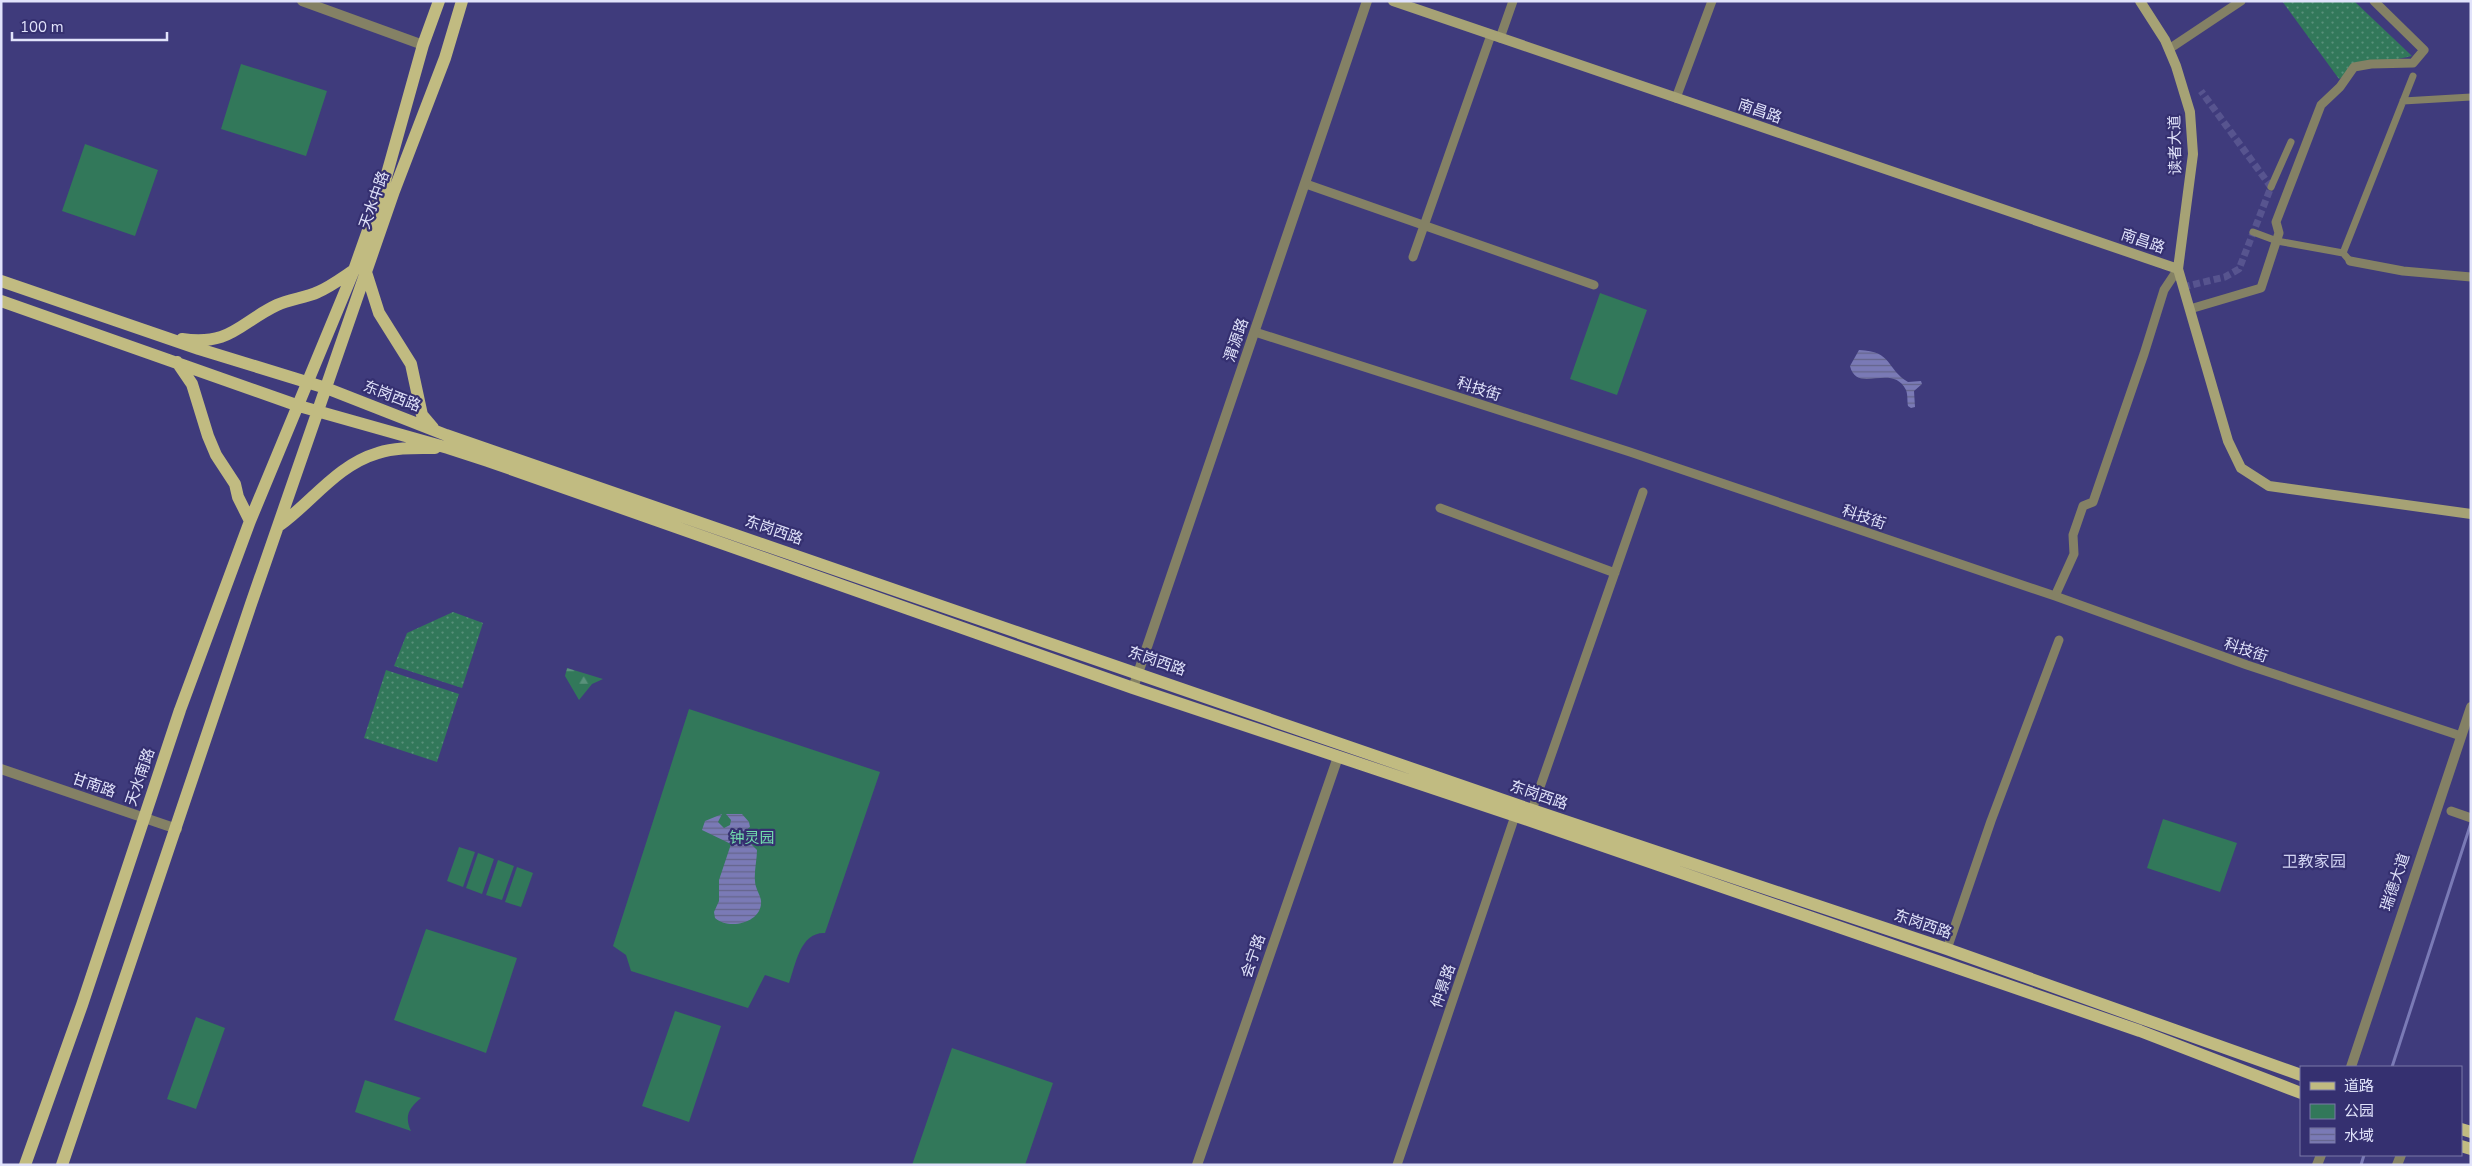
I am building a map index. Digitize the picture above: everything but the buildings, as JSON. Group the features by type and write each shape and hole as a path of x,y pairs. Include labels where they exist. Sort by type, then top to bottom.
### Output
{"main road":[{"name":"天水中路","path":"318,412 360,271 423,45 438,1"},
{"name":"天水中路","path":"299,406 307,382 360,271 456,26 463,1"},
{"name":"南昌路","path":"1393,1 2178,269 2228,441 2241,468 2269,486 2471,514"},
{"name":"读者大道","path":"2140,1 2150,14 2169,49 2190,112 2192,131 2190,184 2178,269"},
{"path":"146,331 190,340 219,339 237,331 266,310 280,303 320,292 360,271 378,313 411,364 422,415 448,441"},
{"name":"东岗西路","path":"1,281 146,331 326,388 448,441 1133,688 1515,816 2140,1031 2300,1093"},
{"name":"东岗西路","path":"1,301 299,406 448,441 1138,672 1532,810 1947,949 2300,1075"},
{"path":"178,362 192,384 208,436 216,455 235,484 238,497 250,522"},
{"name":"天水南路","path":"25,1165 82,1005 180,710 250,522 299,406"},
{"path":"62,1165 177,829 252,600 280,525 318,412"},
{"path":"280,525 339,473 366,457 392,450 448,441"}],"street":[{"path":"302,1 423,45"},
{"name":"渭源路","path":"1133,688 1367,1"},
{"path":"1413,257 1496,36 1513,1"},
{"path":"1676,98 1712,1"},
{"path":"2169,49 2242,1"},
{"path":"2190,309 2261,288 2279,233 2276,222 2321,105 2340,87 2354,67 2371,64 2413,63 2424,50 2374,1"},
{"path":"2343,253 2413,76"},
{"path":"2403,101 2471,97"},
{"path":"2271,187 2291,142"},
{"path":"1306,184 1594,285"},
{"path":"2254,232 2276,241 2343,253 2350,261 2403,271 2471,277"},
{"path":"2056,596 2074,554 2073,535 2083,506 2093,502 2164,290 2178,269"},
{"name":"科技街","path":"1255,332 1630,452 2056,596 2247,665 2461,736"},
{"path":"1532,810 1643,492"},
{"path":"1440,508 1615,573"},
{"path":"1947,949 1992,821 2060,640"},
{"name":"瑞德大道","path":"2351,1066 2471,707"},
{"name":"会宁路","path":"1197,1165 1338,757"},
{"name":"甘南路","path":"1,768 177,829"},
{"path":"2437,805 2451,812 2471,818"},
{"name":"仲景路","path":"1397,1165 1515,816"}],"green space":[{"path":"2282,1 2354,1 2412,56 2357,68 2339,79"},
{"path":"241,64 327,91 306,156 221,129"},
{"path":"85,144 158,170 135,236 62,211"},
{"path":"1600,293 1647,310 1617,395 1570,379"},
{"path":"453,612 483,623 462,688 394,666 407,633"},
{"path":"567,668 603,679 592,684 579,700 565,676"},
{"path":"386,670 459,694 437,762 364,738"},
{"name":"钟灵园","path":"689,709 880,772 825,933 817,934 804,943 789,983 765,975 748,1008 631,971 626,955 613,946"},
{"path":"2163,819 2237,843 2220,892 2147,868"},
{"path":"459,847 475,852 463,887 447,881"},
{"path":"478,853 494,859 482,894 466,888"},
{"path":"498,860 514,866 502,900 486,895"},
{"path":"517,867 533,873 521,907 505,902"},
{"path":"426,929 517,958 486,1053 394,1020"},
{"path":"675,1011 721,1026 689,1122 642,1106"},
{"path":"196,1017 225,1028 196,1109 167,1099"},
{"path":"952,1048 1053,1083 1025,1165 912,1165"},
{"path":"365,1080 421,1098 413,1105 409,1113 408,1121 411,1131 355,1112"}],"water":[{"path":"1859,350 1870,351 1884,357 1896,372 1908,382 1921,381 1922,384 1914,391 1915,407 1911,408 1908,406 1906,390 1900,382 1884,378 1860,378 1854,374 1850,366"},
{"path":"722,814 718,822 724,828 730,825 731,820 726,814 742,814 749,822 750,827 741,834 757,850 755,884 761,901 760,910 750,920 736,924 721,922 715,918 714,912 719,901 719,880 731,844 702,830 705,821"}],"waterway":[{"path":"2392,1066 2471,823"},
{"path":"2361,1165 2364,1156"}],"tunnel":[{"path":"2183,287 2225,277 2239,269 2271,187 2201,91"}],"district":[{"name":"卫教家园","path":"2314,861"}]}
